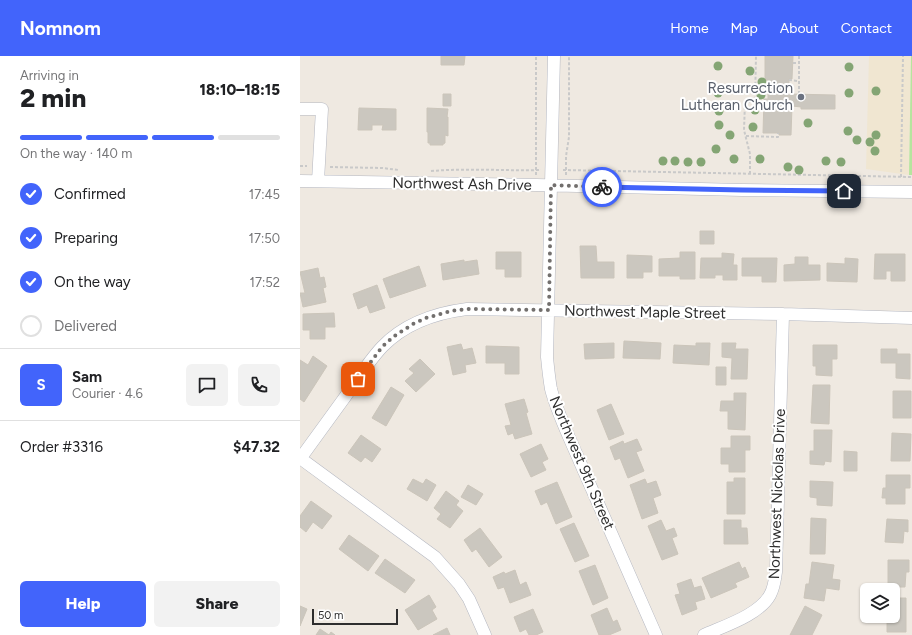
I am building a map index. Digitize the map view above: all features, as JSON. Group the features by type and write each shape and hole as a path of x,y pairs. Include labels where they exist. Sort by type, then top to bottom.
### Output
{"street":[{"name":"Northwest 9th Street","path":"554,56 547,357 548,373 556,405 569,437 656,635"},
{"path":"300,109 322,109 318,181"},
{"name":"Northwest Ash Drive","path":"300,181 912,192"},
{"name":"Northwest Maple Street","path":"300,459 378,353 393,337 413,324 438,314 467,309 783,314 912,318"},
{"name":"Northwest Nickolas Drive","path":"704,635 759,608 769,596 775,582 783,314"},
{"path":"300,459 435,557 459,584 469,599 485,635"}],"path":[{"path":"536,56 536,185"},
{"path":"565,186 566,156 569,137 569,56"},
{"path":"755,102 756,56"},
{"path":"798,94 799,56"},
{"path":"901,177 903,56"},
{"path":"793,63 799,63"},
{"path":"789,80 798,81"},
{"path":"750,174 750,154 744,130 745,102 764,102"},
{"path":"746,136 778,137 778,133"},
{"path":"300,166 404,170"},
{"path":"431,171 453,169 566,170 912,177"}],"shaded area":[{"path":"869,56 911,56 909,175 866,169"}],"green space":[{"path":"911,56 912,175 909,175"}],"building":[{"path":"441,56 465,56 464,65 441,65"},
{"name":"Resurrection Lutheran Church","path":"765,56 793,56 792,79 789,79 789,94 835,95 835,109 801,109 801,107 792,106 791,135 763,133 764,99 768,99 768,80 765,80"},
{"path":"443,94 451,94 451,106 443,106"},
{"path":"359,108 396,109 396,130 382,130 383,125 372,125 372,130 358,130"},
{"path":"427,108 448,109 448,136 445,135 445,143 443,145 430,145 430,143 428,143"},
{"path":"700,231 714,231 714,244 700,244"},
{"path":"580,246 596,246 597,262 614,262 614,278 581,278"},
{"path":"496,252 521,252 521,277 505,277 505,269 496,269"},
{"path":"680,252 695,252 695,279 680,279 680,276 659,276 659,259 680,258"},
{"path":"722,253 734,254 733,265 737,265 737,280 723,280 723,275 715,275 715,278 700,278 701,258 722,258"},
{"path":"875,254 905,254 905,281 891,281 891,271 886,271 886,279 874,279"},
{"path":"627,255 652,256 652,272 643,272 643,278 627,278"},
{"path":"795,257 808,257 808,265 820,265 820,280 784,281 784,265 795,264"},
{"path":"742,258 777,258 776,282 762,282 762,276 742,276"},
{"path":"845,258 858,259 857,282 827,281 827,263 845,264"},
{"path":"464,260 464,262 477,260 479,274 443,280 441,264"},
{"path":"419,266 426,286 390,298 383,279"},
{"path":"318,268 320,278 324,277 326,287 323,288 326,302 303,307 300,293 305,293 300,272"},
{"path":"377,285 385,308 370,313 367,305 358,309 353,294"},
{"path":"334,313 335,327 325,327 325,339 310,339 310,330 303,330 303,314"},
{"path":"624,341 661,343 660,359 623,358"},
{"path":"614,343 614,358 585,359 584,344"},
{"path":"696,343 710,343 709,365 673,363 674,345 696,346"},
{"path":"722,343 736,343 735,349 748,349 747,379 731,379 732,358 722,357"},
{"path":"461,344 463,350 472,348 476,363 465,365 466,372 453,375 447,347"},
{"path":"813,345 837,345 837,359 832,359 832,376 816,375 816,366 813,366"},
{"path":"486,346 519,347 519,374 505,374 505,363 486,363"},
{"path":"881,349 897,349 897,354 910,354 910,379 896,378 896,363 881,363"},
{"path":"313,356 327,366 304,402 300,399 300,360 308,365"},
{"path":"420,359 435,374 416,392 405,381 414,373 409,369"},
{"path":"716,367 726,367 726,385 716,385"},
{"path":"813,385 830,385 829,424 811,423"},
{"path":"391,387 404,395 386,426 372,418"},
{"path":"893,391 911,391 911,418 893,418"},
{"path":"734,393 746,393 745,430 728,429 728,411 720,411 721,401 734,401"},
{"path":"524,399 532,434 515,439 513,433 508,435 505,426 511,425 505,404"},
{"path":"611,404 624,434 609,440 597,410"},
{"path":"814,430 832,430 831,462 825,461 824,465 810,464 810,451 814,451"},
{"path":"892,433 911,434 910,461 891,461"},
{"path":"361,435 381,449 372,462 365,457 361,462 348,453"},
{"path":"731,436 750,436 750,450 745,450 745,472 729,472 729,464 721,464 721,448 731,448"},
{"path":"637,439 642,450 636,452 644,471 628,478 620,458 615,460 610,447 623,441 624,444"},
{"path":"541,444 548,459 542,462 546,470 531,477 520,454"},
{"path":"844,451 857,452 857,471 844,471"},
{"path":"886,475 910,475 910,488 905,488 905,504 886,504 886,498 882,498 883,488 886,488"},
{"path":"734,478 745,478 745,514 727,514 727,482 734,482"},
{"path":"413,479 423,484 426,479 436,485 427,501 407,489"},
{"path":"645,479 647,484 656,481 661,495 653,498 658,513 642,519 630,485"},
{"path":"810,481 833,482 832,506 817,505 817,498 810,497"},
{"path":"557,482 572,517 556,524 547,502 541,505 535,491"},
{"path":"468,485 483,494 476,505 461,497"},
{"path":"446,491 459,501 456,505 463,511 450,528 437,519 441,514 434,508"},
{"path":"311,501 332,516 322,529 313,522 306,532 300,527 300,516"},
{"path":"811,518 826,519 825,554 810,554"},
{"path":"887,519 908,520 908,532 904,531 903,543 885,542"},
{"path":"661,520 666,531 674,528 677,536 672,538 678,554 662,560 648,526"},
{"path":"724,520 741,520 741,528 747,528 748,544 724,544"},
{"path":"574,523 589,556 575,562 560,529"},
{"path":"480,528 502,557 489,567 476,549 472,552 464,540"},
{"path":"349,535 379,556 368,571 339,549"},
{"path":"385,559 415,580 405,593 375,573"},
{"path":"888,560 909,560 909,572 906,572 905,587 900,587 900,583 888,583"},
{"path":"739,562 742,569 745,567 749,577 735,583 737,587 711,598 702,578"},
{"path":"812,562 834,565 832,579 840,580 839,590 826,588 824,601 804,598 806,584 809,584"},
{"path":"595,565 608,598 593,605 579,571"},
{"path":"515,570 520,585 526,582 531,595 510,603 504,587 498,589 493,577 504,572 505,574"},
{"path":"691,579 694,588 701,586 705,599 695,602 697,609 682,615 675,595 680,594 677,584"},
{"path":"429,595 436,607 432,610 437,619 418,630 405,610"},
{"path":"900,598 906,598 906,632 887,632 887,623 900,623"},
{"path":"300,606 307,609 300,626"},
{"path":"805,606 822,615 812,635 790,635"},
{"path":"607,608 613,622 617,620 621,630 609,635 599,635 591,615"},
{"path":"533,609 543,632 536,635 529,635 526,629 520,632 514,617"},
{"path":"447,628 450,635 433,635"},
{"path":"320,629 329,635 316,635"}],"way so far":[{"path":"358,379 382,347 393,337 413,324 426,318 451,311 467,309 549,310 551,185 602,187"}],"place":[{"name":"Resurrection Lutheran Church","path":"801,97"}],"route":[{"path":"602,187 844,191"}]}
